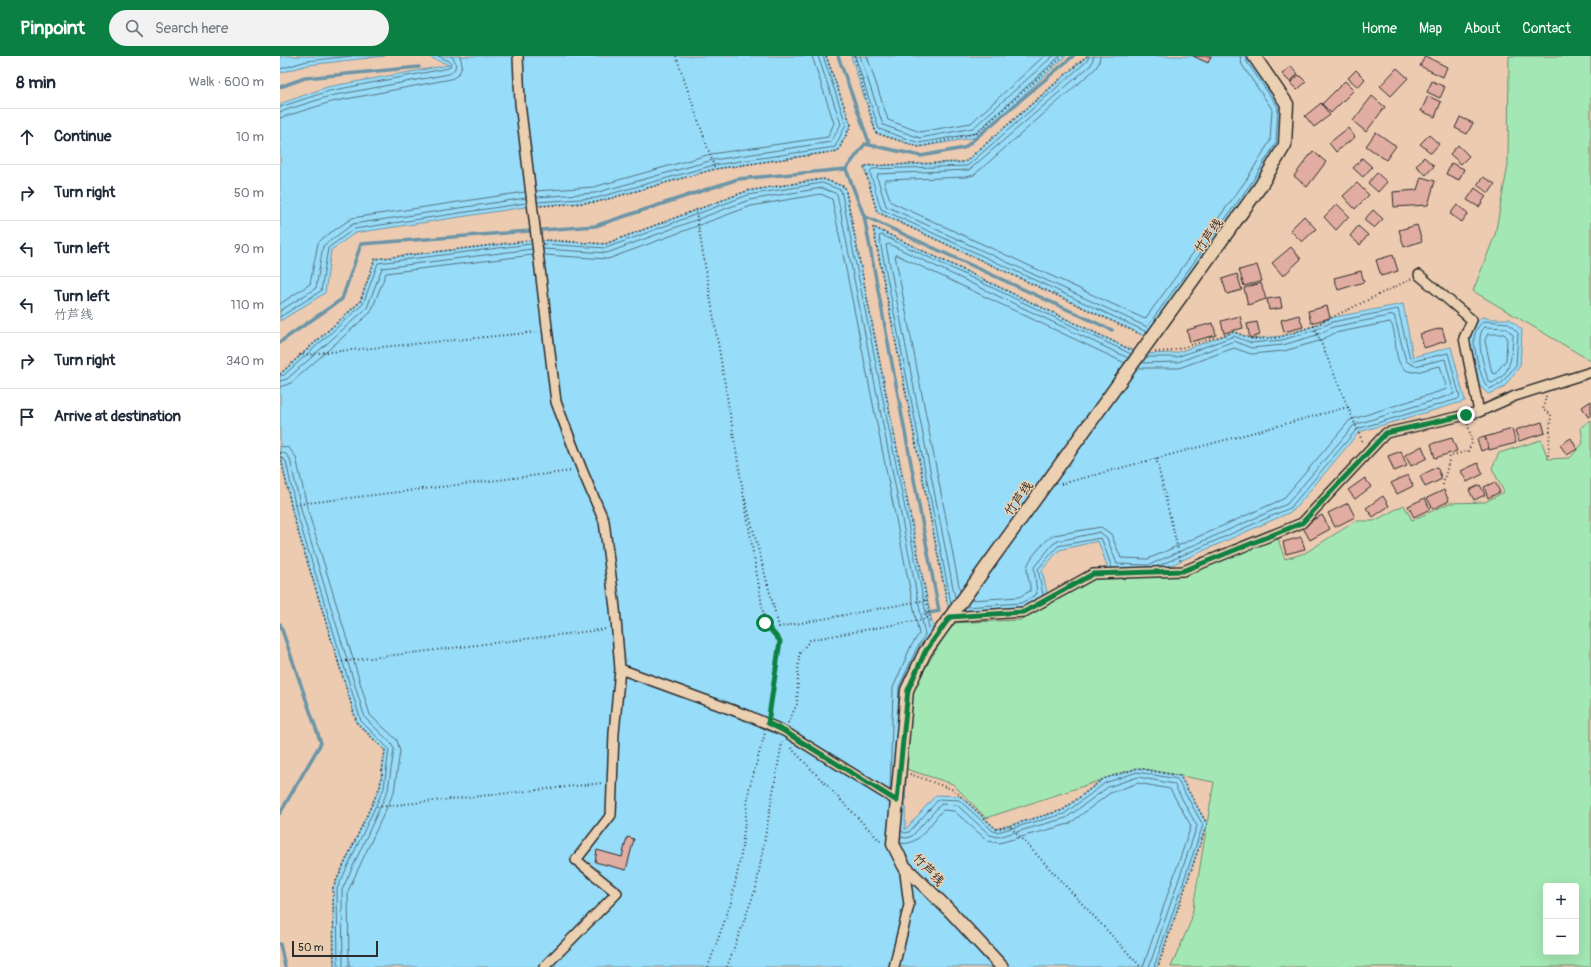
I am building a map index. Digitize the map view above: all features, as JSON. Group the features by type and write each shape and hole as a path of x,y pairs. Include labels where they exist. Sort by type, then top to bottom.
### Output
{"street":[{"path":"518,56 520,103 556,402 582,470 604,521 617,628 620,669 614,733 611,815 576,860 617,893 544,967"},
{"name":"竹芦线","path":"1002,967 950,911 904,866 893,844 908,690 925,652 1260,187 1285,145 1287,104 1254,56"},
{"path":"1419,275 1472,320 1464,338 1479,412"},
{"path":"950,617 1024,612 1093,574 1183,571 1302,523 1386,433 1479,412 1515,396 1591,372"},
{"path":"620,669 783,730 897,801"},
{"path":"894,967 909,905 904,866"}],"path":[{"path":"676,56 715,169"},
{"path":"532,206 597,202 715,169 838,151 851,125 826,56"},
{"path":"854,56 876,133 919,147 977,133 1063,56"},
{"path":"1087,56 965,162 864,166 877,212 1151,339"},
{"path":"280,374 360,302 374,259 535,237 605,244 696,212 747,191 823,179 845,187 930,618 810,640 799,654 797,704 783,730"},
{"path":"696,212 765,623 780,641 770,724 750,789 741,855 731,903 708,967"},
{"path":"950,617 873,226 1140,354 1171,351 1234,332 1252,339 1277,338 1314,326 1419,275"},
{"path":"1314,326 1368,453"},
{"path":"299,356 547,331"},
{"path":"1548,385 1543,410 1551,414 1548,459"},
{"path":"1042,489 1348,407"},
{"path":"1443,485 1450,456 1468,451 1472,443 1466,415"},
{"path":"280,453 291,505 357,723 385,750 380,786 333,888 334,967"},
{"path":"1156,458 1183,571"},
{"path":"291,505 582,470"},
{"path":"742,486 779,627 926,600"},
{"path":"338,662 617,628"},
{"path":"727,967 756,888 783,740 882,843"},
{"path":"900,770 954,790 996,829 1063,810 1103,779 1138,768 1180,776 1207,824 1158,967"},
{"path":"378,807 612,782"},
{"path":"1010,826 1141,967"}],"green space":[{"path":"1509,56 1591,56 1591,361 1473,291 1495,235 1508,165"},
{"path":"1591,420 1591,967 1171,967 1191,921 1214,782 1138,768 986,818 953,784 903,768 913,689 952,623 1020,620 1093,574 1186,574 1277,536 1285,559 1305,553 1356,521 1374,521 1404,505 1412,520 1450,503 1485,502 1504,492 1492,468 1499,453 1541,440 1548,459 1570,458 1583,443 1581,427"}],"water":[{"path":"280,56 385,56 308,65 280,73"},
{"path":"427,56 826,56 851,125 838,151 715,169 597,202 532,206 355,233 331,250 325,293 280,321 280,104 327,87 449,65"},
{"path":"851,56 1066,56 978,137 919,147 876,133"},
{"path":"1087,56 1254,56 1287,104 1285,145 1151,339 877,212 864,166 965,162"},
{"path":"823,179 845,187 935,638 907,690 905,830 936,795 960,796 996,829 1063,810 1103,779 1138,768 1180,776 1207,824 1157,967 334,967 333,888 380,787 385,750 357,723 293,515 280,453 280,374 360,302 375,259 536,240 605,244 747,191"},
{"path":"873,227 1140,354 1176,353 1234,332 1252,339 1282,336 1314,326 1330,318 1403,304 1413,357 1451,347 1465,401 1359,432 1293,511 1151,574 1110,574 1098,541 1059,550 1042,570 1048,598 1024,612 950,617"},
{"path":"1482,317 1491,319 1510,319 1522,330 1520,366 1503,388 1488,394 1480,386 1470,340 1474,324"}],"building":[{"path":"1193,56 1211,56 1208,63"},
{"path":"1425,56 1447,67 1443,77 1420,66"},
{"path":"1291,66 1298,74 1290,82 1282,74"},
{"path":"1397,68 1408,78 1391,96 1380,86"},
{"path":"1356,70 1365,79 1358,87 1348,78"},
{"path":"1299,75 1306,82 1297,90 1290,83"},
{"path":"1345,81 1354,90 1331,113 1322,104"},
{"path":"1432,81 1445,87 1440,98 1427,92"},
{"path":"1372,96 1385,107 1366,132 1353,121"},
{"path":"1428,96 1441,102 1435,117 1421,111"},
{"path":"1321,103 1330,115 1314,127 1305,116"},
{"path":"1460,117 1473,123 1467,134 1455,128"},
{"path":"1348,128 1355,137 1336,152 1329,143"},
{"path":"1376,132 1396,146 1386,160 1366,146"},
{"path":"1429,135 1439,144 1431,153 1420,144"},
{"path":"1458,145 1469,156 1461,164 1450,154"},
{"path":"1313,151 1326,162 1307,187 1294,176"},
{"path":"1424,157 1434,166 1426,175 1416,166"},
{"path":"1362,158 1372,167 1363,177 1353,168"},
{"path":"1451,163 1464,169 1459,180 1446,174"},
{"path":"1377,173 1387,182 1378,192 1368,183"},
{"path":"1421,177 1435,181 1428,205 1394,207 1393,192 1417,190"},
{"path":"1483,177 1495,184 1489,193 1477,185"},
{"path":"1357,183 1369,195 1355,209 1343,196"},
{"path":"1475,188 1486,196 1479,207 1467,200"},
{"path":"1337,204 1349,216 1336,230 1324,217"},
{"path":"1457,205 1468,213 1462,222 1450,214"},
{"path":"1373,210 1383,219 1374,228 1364,220"},
{"path":"1304,216 1316,229 1302,242 1290,230"},
{"path":"1417,225 1422,241 1404,247 1399,230"},
{"path":"1358,226 1368,235 1360,245 1350,236"},
{"path":"1291,247 1301,259 1283,276 1272,263"},
{"path":"1393,255 1398,271 1381,276 1376,260"},
{"path":"1257,265 1262,281 1244,286 1239,270"},
{"path":"1361,271 1364,282 1338,290 1334,278"},
{"path":"1237,274 1242,290 1227,294 1222,279"},
{"path":"1261,283 1266,299 1248,305 1244,288"},
{"path":"1280,297 1282,308 1269,310 1267,299"},
{"path":"1327,306 1330,318 1311,323 1308,311"},
{"path":"1299,315 1303,327 1284,332 1281,320"},
{"path":"1240,316 1243,328 1224,333 1221,321"},
{"path":"1257,322 1260,335 1250,338 1247,324"},
{"path":"1213,323 1216,335 1190,342 1187,330"},
{"path":"1442,328 1446,341 1424,348 1420,334"},
{"path":"1591,401 1591,415 1588,417 1582,407"},
{"path":"1542,422 1545,433 1519,441 1515,430"},
{"path":"1512,429 1516,443 1489,450 1485,437"},
{"path":"1485,437 1489,448 1481,451 1477,439"},
{"path":"1452,438 1457,451 1435,458 1431,444"},
{"path":"1571,438 1577,449 1567,455 1560,445"},
{"path":"1422,446 1427,458 1411,466 1405,455"},
{"path":"1401,451 1407,466 1394,471 1388,456"},
{"path":"1478,463 1483,474 1467,482 1461,471"},
{"path":"1437,467 1442,479 1425,487 1420,476"},
{"path":"1408,475 1413,486 1397,494 1391,483"},
{"path":"1365,478 1371,487 1355,499 1348,490"},
{"path":"1495,482 1500,492 1488,498 1484,487"},
{"path":"1480,485 1485,495 1474,500 1469,490"},
{"path":"1444,490 1449,501 1433,509 1427,498"},
{"path":"1383,496 1389,506 1373,517 1366,508"},
{"path":"1425,498 1430,509 1414,517 1408,506"},
{"path":"1348,503 1355,517 1335,527 1328,513"},
{"path":"1322,515 1330,529 1310,540 1302,526"},
{"path":"1301,537 1305,549 1286,554 1283,542"},
{"path":"627,837 634,839 626,870 595,862 597,850 622,857"}],"waterway":[{"path":"838,56 870,145"},
{"path":"280,342 342,299 361,244 595,226 738,179 846,169 865,144 921,156 964,148 1073,56"},
{"path":"280,87 305,78 419,67"},
{"path":"846,169 864,216 939,611 925,614"},
{"path":"864,216 1112,330"},
{"path":"280,624 321,743 280,813"},
{"path":"280,944 285,967"}],"route":[{"path":"765,623 780,641 768,723 784,731 897,801 908,690 925,652 950,617 1024,612 1093,574 1183,571 1302,523 1386,433 1466,415"}]}
